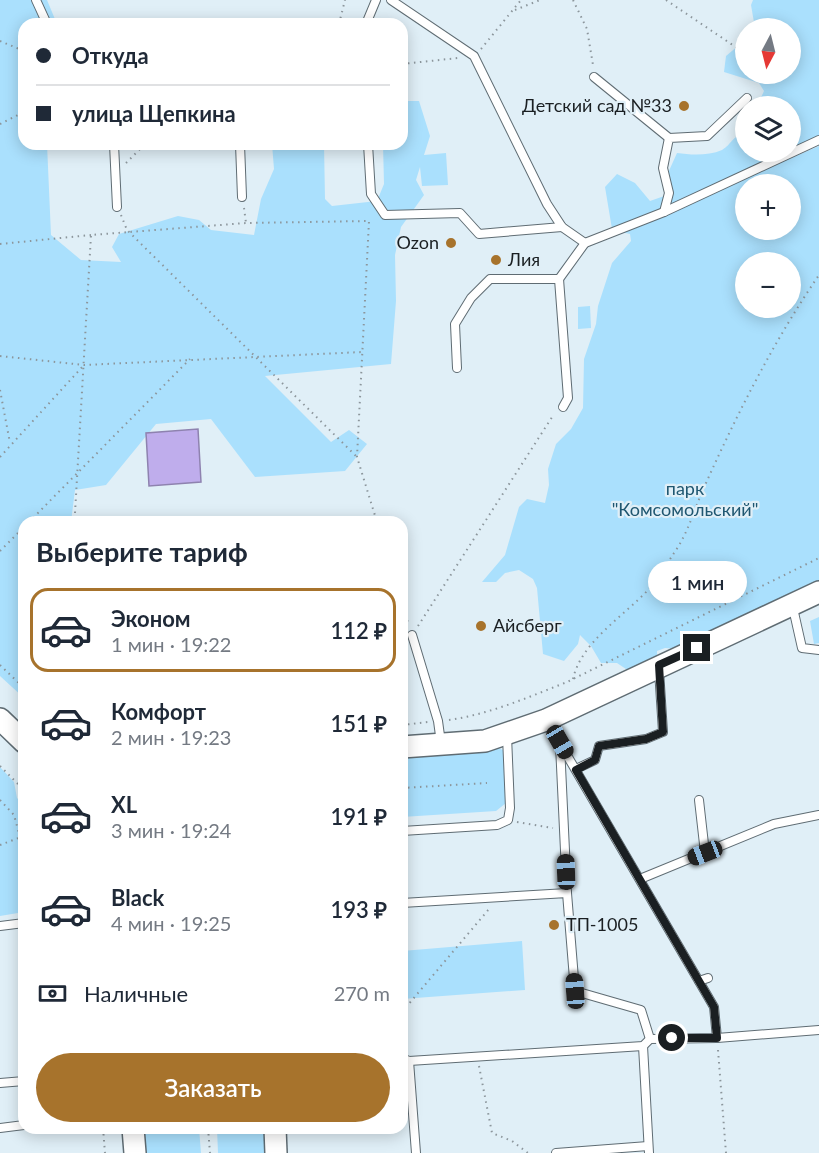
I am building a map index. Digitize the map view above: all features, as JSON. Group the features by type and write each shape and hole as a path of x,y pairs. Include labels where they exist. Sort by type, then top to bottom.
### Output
{"main road":[{"path":"408,747 485,741 507,736 546,720 659,665 819,592"},
{"path":"0,719 18,736"},
{"path":"133,1134 135,1153"},
{"path":"275,1134 276,1153"}],"lane":[{"path":"36,0 44,18"},
{"path":"368,18 376,0"},
{"path":"391,0 474,56 547,204 562,227 585,243"},
{"path":"594,77 669,138 707,136 735,109"},
{"path":"664,212 669,193 663,168 669,138"},
{"path":"563,407 568,398 559,279 585,243 664,212 819,140"},
{"path":"114,150 117,207"},
{"path":"240,150 242,197"},
{"path":"368,150 371,194 385,214 460,213 479,234 562,227"},
{"path":"458,368 455,324 471,298 490,279 559,279"},
{"path":"792,604 802,648 819,650"},
{"path":"412,635 438,721 441,745"},
{"path":"576,770 595,760 599,746 646,739 663,732 659,665"},
{"path":"546,720 714,1007 717,1038"},
{"path":"408,831 497,825 508,820 510,808 507,736"},
{"path":"560,742 567,893 575,991 641,1010 650,1038"},
{"path":"699,800 705,853"},
{"path":"640,879 774,824 819,815"},
{"path":"408,903 567,893"},
{"path":"0,926 18,924"},
{"path":"699,981 708,978"},
{"path":"556,1153 649,1150 643,1046 650,1038 717,1038 819,1030"},
{"path":"408,1060 478,1058 643,1046"},
{"path":"408,1079 416,1153"},
{"path":"0,1083 18,1082"},
{"path":"0,1128 18,1126"}],"path":[{"path":"340,18 345,0"},
{"path":"408,63 474,56 515,10 521,0"},
{"path":"515,10 540,0"},
{"path":"573,0 587,29 594,77"},
{"path":"666,0 735,47"},
{"path":"0,41 18,48"},
{"path":"0,124 18,115"},
{"path":"116,174 139,150"},
{"path":"242,197 246,223"},
{"path":"117,207 127,230 357,457"},
{"path":"0,244 127,230 246,223 369,221 357,457 375,516"},
{"path":"75,513 91,235"},
{"path":"573,679 576,664 599,637 650,589 681,543 706,482 787,322 819,275"},
{"path":"0,356 84,365 362,352"},
{"path":"35,516 190,359"},
{"path":"0,457 84,365"},
{"path":"0,390 10,444"},
{"path":"412,635 550,417"},
{"path":"0,551 18,533"},
{"path":"408,724 466,717 515,702 573,679 819,558"},
{"path":"408,622 412,635"},
{"path":"0,665 18,682"},
{"path":"0,766 18,784"},
{"path":"408,788 487,783"},
{"path":"0,800 14,815 18,826"},
{"path":"508,820 564,830"},
{"path":"0,845 18,838"},
{"path":"408,1005 499,897"},
{"path":"717,1038 726,1153"},
{"path":"478,1058 492,1133 512,1140 528,1153"},
{"path":"103,1134 105,1153"},
{"path":"208,1134 210,1153"}],"green space":[{"path":"0,0 47,0 54,18 18,18 18,150 47,150 51,235 81,260 121,262 112,247 119,234 178,216 199,220 211,230 254,235 261,199 274,169 272,150 324,150 325,199 332,206 377,201 384,184 383,150 408,150 408,101 419,101 430,136 424,155 446,153 448,185 422,186 420,167 416,180 424,195 401,227 395,255 396,301 391,364 265,376 331,442 349,430 367,444 345,471 255,477 211,419 156,424 106,485 75,490 72,516 18,516 18,692 0,676"},
{"path":"753,0 819,0 819,136 801,144 801,96 762,96 764,91 760,84 801,84 801,18 753,18 751,5"},
{"path":"735,48 735,75 724,72 726,56"},
{"path":"735,138 735,162 764,162 615,230 612,229 605,187 617,174 635,183 650,201 670,194 668,173 677,153 711,153 725,148"},
{"name":"парк \"Комсомольский\"","path":"819,146 819,590 693,646 685,641 678,649 665,648 657,651 657,661 638,677 617,663 601,663 591,646 580,635 578,644 564,661 543,654 537,588 533,579 519,570 505,573 496,582 482,582 505,555 519,507 527,499 545,503 549,485 548,469 556,444 571,429 583,408 584,359 596,324 598,306 612,263 631,241 630,234 621,232 735,182 735,240 801,240 801,174 755,174 782,162 801,162 801,154"},
{"path":"590,306 591,328 578,329 578,307"},
{"path":"819,617 819,643 814,644 810,621"},
{"path":"498,748 503,750 506,803 496,811 408,817 408,755"},
{"path":"0,767 14,782 18,799 18,913 0,916"},
{"path":"522,941 525,990 408,999 408,950"},
{"path":"144,1134 199,1134 201,1153 146,1153"},
{"path":"217,1134 268,1134 269,1153 218,1153"}],"shaded area":[{"path":"198,429 201,482 149,486 146,433"}],"place":[{"name":"Детский сад №33","path":"684,106"},
{"name":"Ozon","path":"451,243"},
{"name":"Лия","path":"496,260"},
{"name":"Айсберг","path":"481,626"},
{"name":"ТП-1005","path":"554,925"}],"route":[{"path":"672,1038 717,1038 714,1007 576,770 595,760 599,746 646,739 663,732 659,665 697,648"}]}
